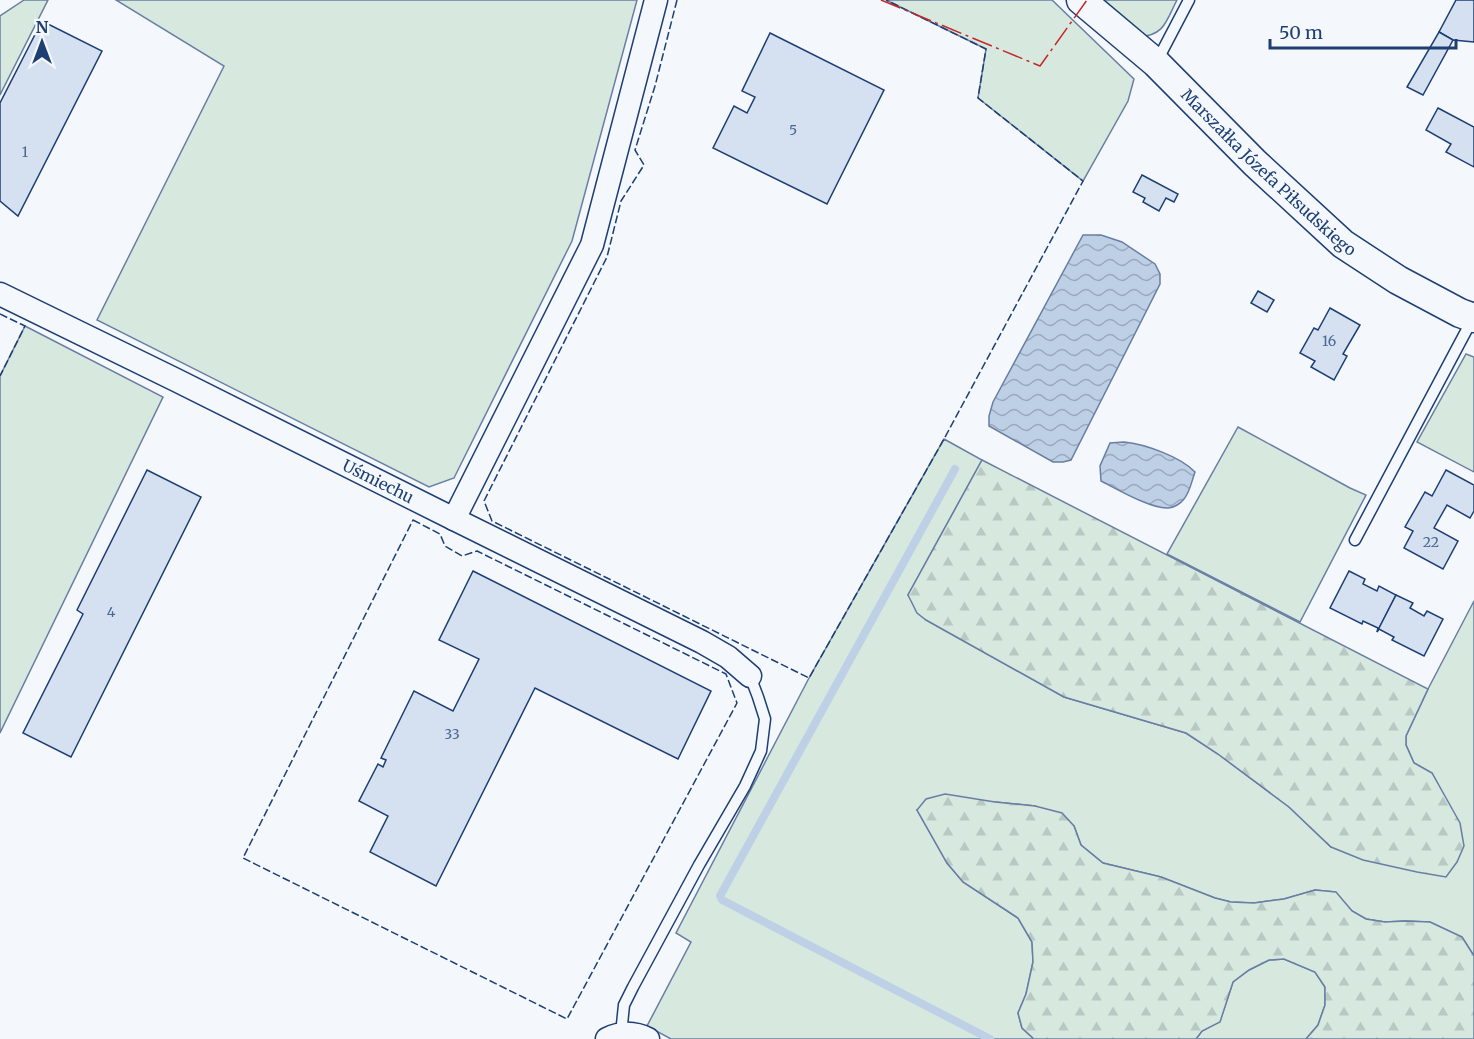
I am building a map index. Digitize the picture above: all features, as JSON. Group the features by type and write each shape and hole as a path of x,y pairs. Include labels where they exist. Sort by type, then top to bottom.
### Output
{"street":[{"path":"454,519 592,245 656,0"},
{"name":"Marszałka Józefa Piłsudskiego","path":"1082,0 1155,63 1255,163 1343,244 1398,280 1473,318"},
{"name":"Uśmiechu","path":"0,294 702,642 728,657 750,676"},
{"path":"614,1036 641,1036 648,1039"}],"lane":[{"path":"1155,63 1189,0"},
{"path":"1355,540 1473,318"},
{"path":"614,1036 624,1005 633,987 745,786 761,751 765,718 750,676"}],"green space":[{"path":"24,0 48,0 0,95 0,16"},
{"path":"116,0 637,0 572,241 454,478 429,487 97,320 224,66"},
{"path":"886,0 1052,0 1134,79 1128,101 1083,181 978,98 986,49"},
{"path":"1101,0 1177,0 1160,30 1148,36 1139,37"},
{"path":"25,326 163,397 0,733 0,376"},
{"path":"1466,354 1474,357 1474,472 1417,442"},
{"path":"1238,427 1366,495 1300,622 1167,554"},
{"path":"944,439 982,460 908,595 926,620 1064,697 1186,733 1289,807 1331,847 1442,792 1432,773 1414,763 1406,745 1406,736 1474,601 1474,956 1462,937 1430,922 1385,922 1366,919 1352,911 1335,892 1315,890 1284,899 1254,903 1231,902 1161,877 1103,863 1081,845 1074,826 1035,806 995,802 917,810 947,863 963,882 1018,918 1032,942 1033,962 1026,994 1018,1013 1022,1028 1034,1039 671,1039 647,1026 691,942 676,933 809,678"},
{"path":"982,460 1428,689 1406,736 1406,745 1414,763 1432,773 1460,823 1464,846 1457,862 1446,877 1363,860 1331,847 1289,807 1186,733 1064,697 917,613 908,595"},
{"path":"945,794 1035,806 1062,813 1074,826 1081,845 1103,863 1161,877 1215,898 1231,902 1254,903 1284,899 1315,890 1336,892 1352,911 1366,919 1385,922 1430,922 1462,937 1474,956 1474,1039 1306,1039 1318,1025 1325,1005 1325,987 1315,972 1284,959 1269,960 1249,970 1233,982 1220,1022 1202,1031 1196,1039 1034,1039 1022,1028 1018,1013 1026,994 1033,962 1032,942 1018,918 963,882 947,863 917,810 926,799"},
{"path":"1284,959 1315,972 1325,987 1325,1005 1318,1025 1306,1039 1196,1039 1202,1031 1220,1021 1233,982 1249,970 1269,960"}],"water":[{"path":"1083,235 1101,235 1122,242 1155,264 1160,274 1160,284 1071,460 1053,462 989,426 989,416 993,402"},
{"path":"1124,442 1162,452 1181,461 1195,472 1183,501 1173,507 1161,507 1134,498 1101,481 1100,466 1110,443"}],"building":[{"path":"1456,0 1474,0 1474,42 1453,40 1439,32"},
{"path":"42,21 102,51 18,216 0,201 0,103"},
{"path":"1439,32 1453,40 1423,95 1407,87"},
{"path":"770,33 884,90 827,204 713,148 734,106 747,113 755,97 742,91"},
{"path":"1438,108 1474,127 1474,167 1446,152 1451,144 1426,130"},
{"path":"1142,175 1178,194 1174,202 1166,198 1159,211 1143,202 1145,198 1133,192"},
{"path":"1258,291 1274,300 1267,312 1251,303"},
{"path":"1330,308 1360,325 1343,354 1347,356 1334,380 1311,367 1315,361 1300,353 1314,328 1318,330"},
{"path":"147,470 201,497 71,757 23,733 83,614 77,610"},
{"path":"1446,470 1474,485 1474,511 1470,518 1447,505 1434,528 1458,541 1443,569 1404,548 1413,531 1405,527 1425,492 1432,496"},
{"path":"473,571 711,691 678,759 535,688 436,886 370,852 388,816 359,801 378,764 383,767 386,760 381,758 414,691 453,711 479,659 439,640"},
{"path":"1349,571 1365,579 1363,584 1377,591 1379,586 1396,595 1377,632 1378,628 1363,621 1362,624 1330,608"},
{"path":"1396,595 1413,603 1410,608 1424,616 1427,611 1443,619 1424,656 1392,640 1394,637 1379,629 1377,632"}],"waterway":[{"path":"955,469 720,896 722,900 990,1039"}],"fence":[{"path":"677,0 655,86 635,150 644,165 621,201 607,257 484,501 492,521 809,678 944,439 1083,181 978,98 986,49 886,0"},
{"path":"0,314 25,326 0,376"},
{"path":"413,520 440,534 445,546 462,556 477,551 726,674 737,703 567,1019 243,858 413,520"}],"power":[{"path":"881,0 1040,66 1087,0"}]}
